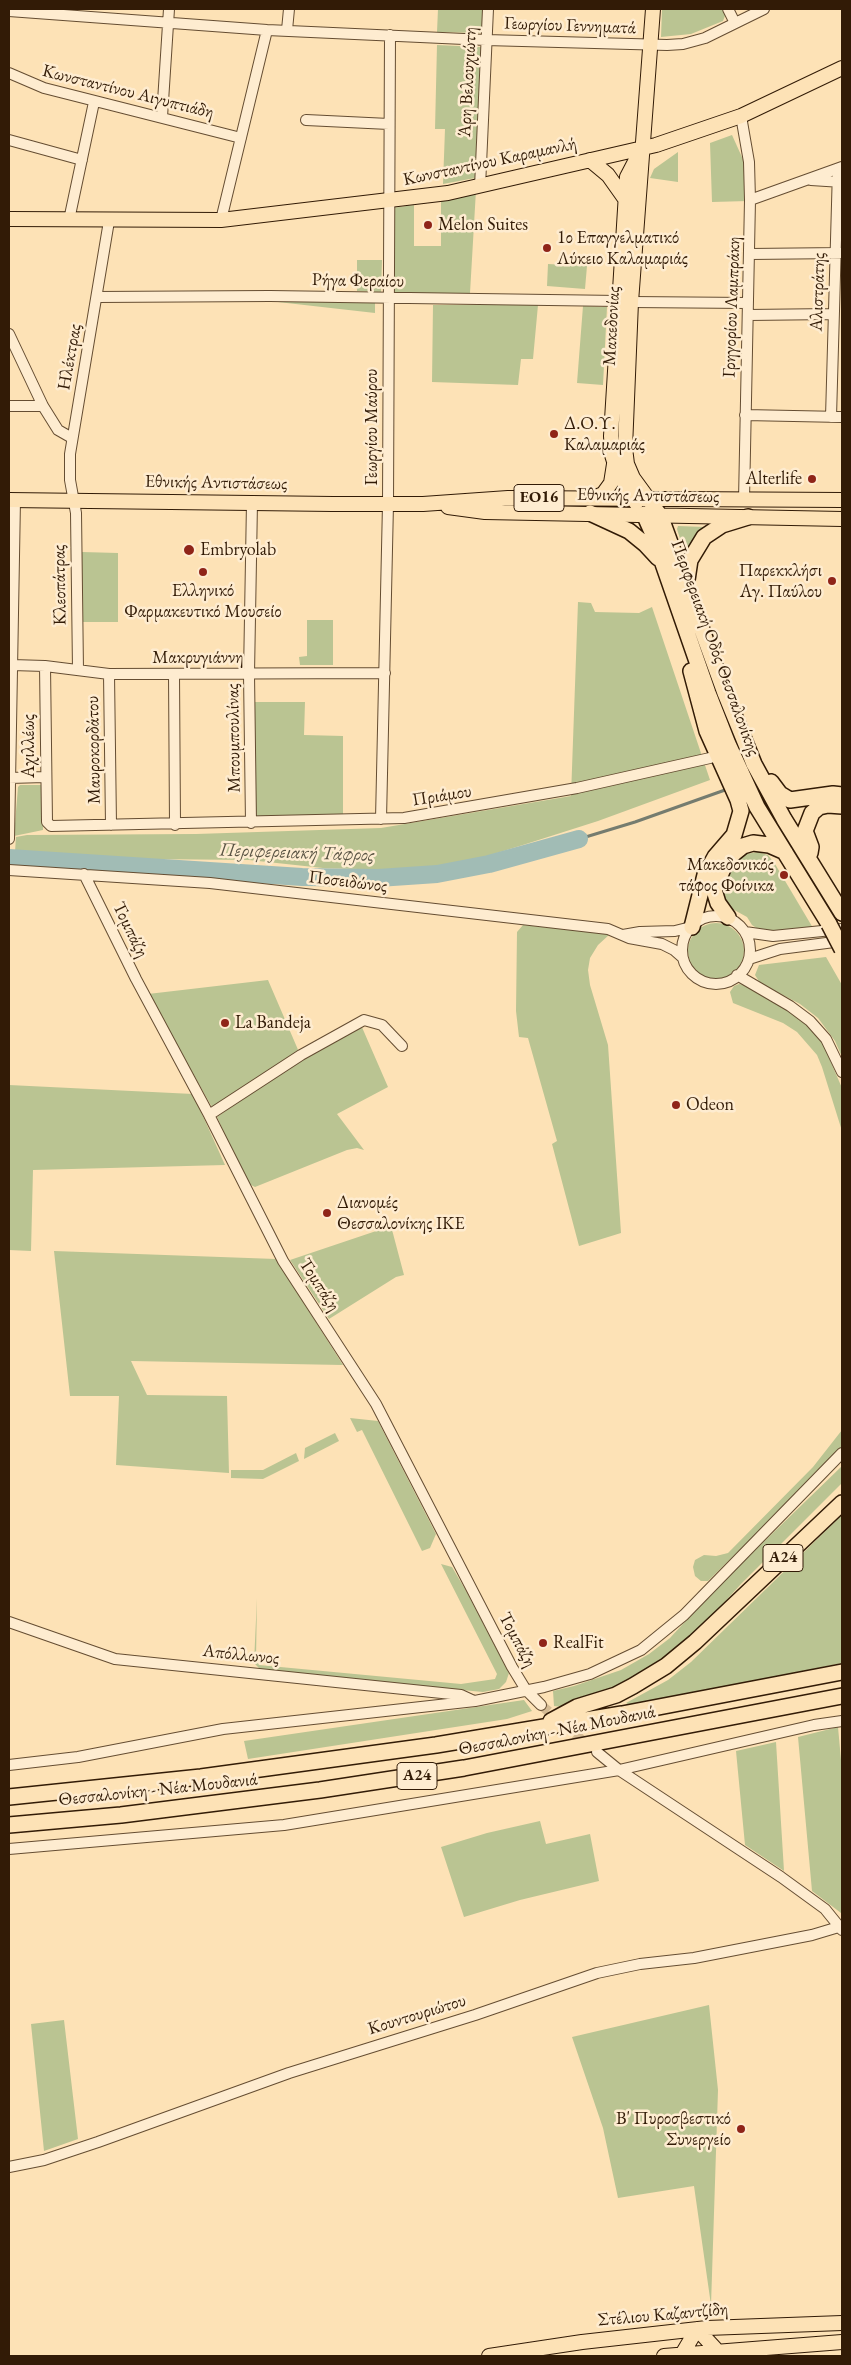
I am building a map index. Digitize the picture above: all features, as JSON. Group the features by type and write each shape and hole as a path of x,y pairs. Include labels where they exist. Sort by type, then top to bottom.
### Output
{"highway":[{"path":"590,513 632,533 652,551 664,568"},
{"name":"Περιφερειακή Οδός Θεσσαλονίκης","path":"644,514 728,744 757,807 835,926 842,949"},
{"name":"Περιφερειακή Οδός Θεσσαλονίκης","path":"660,515 725,693 758,772 784,819 842,913"},
{"path":"688,589 688,566 701,540 722,525 748,517"},
{"path":"680,611 703,718 720,764 738,800 741,811 734,835 715,856 705,875 691,927"},
{"path":"758,772 790,800 833,794 842,795"},
{"path":"810,860 811,847 805,831 812,812 819,807 828,805 842,806"},
{"path":"728,918 718,903 714,890 727,859 743,846 753,843 769,845 786,853"},
{"path":"836,1507 842,1495"},
{"name":"Α24","path":"539,1727 577,1707 634,1686 666,1666 695,1642 836,1507"},
{"name":"Θεσσαλονίκη - Νέα Μουδανιά","path":"9,1797 181,1780 308,1763 539,1727 842,1672"},
{"name":"Θεσσαλονίκη - Νέα Μουδανιά","path":"9,1825 121,1815 339,1787 464,1768 842,1696"},
{"name":"Α24","path":"821,1701 842,1702"}],"main road":[{"name":"Μακεδονίας","path":"614,463 612,418 642,149 653,9"},
{"name":"Κωνσταντίνου Καραμανλή","path":"9,220 221,220 389,202 480,187 642,149 741,116 842,68"},
{"name":"Μακεδονίας","path":"642,149 627,176 625,302 626,457 634,478 649,498"},
{"path":"590,160 614,181 626,199"},
{"path":"593,498 603,494 611,484 614,463"},
{"name":"Περιφερειακή Οδός Θεσσαλονίκης","path":"614,463 620,479 644,514"},
{"name":"Περιφερειακή Οδός Θεσσαλονίκης","path":"649,498 660,515"},
{"name":"Εθνικής Αντιστάσεως","path":"12,500 422,504 485,499 842,500"},
{"name":"Εθνικής Αντιστάσεως","path":"422,504 485,512 842,519"},
{"name":"Στέλιου Καζαντζίδη","path":"489,2356 696,2328 842,2323"},
{"path":"681,2355 696,2328 721,2354"},
{"path":"664,2356 721,2354 753,2348 842,2342"},
{"path":"740,2356 753,2348"}],"street":[{"path":"162,117 169,9"},
{"path":"287,30 289,9"},
{"name":"Άρη Βελουχιώτη","path":"480,187 488,9"},
{"path":"728,9 735,23"},
{"name":"Γεωργίου Γεννηματά","path":"9,11 59,12 168,24 267,30 486,40 682,44 705,38 764,9"},
{"path":"221,220 267,30"},
{"name":"Γεωργίου Μαύρου","path":"381,819 388,504 390,35"},
{"name":"Κωνσταντίνου Αιγυπτιάδη","path":"9,73 44,88 241,138"},
{"path":"69,220 94,102"},
{"name":"Γρηγορίου Λαμπράκη","path":"741,116 749,162 750,200 744,500"},
{"path":"306,120 389,124"},
{"path":"9,140 82,160"},
{"path":"750,200 840,168"},
{"name":"Αλιστράτης","path":"837,417 838,335 833,314 839,253 840,168"},
{"path":"805,180 840,182"},
{"name":"Ηλέκτρας","path":"74,500 69,463 72,438 98,297 109,221"},
{"path":"750,254 839,253"},
{"name":"Ρήγα Φεραίου","path":"98,297 270,296 748,303"},
{"path":"748,315 833,314"},
{"path":"9,334 43,406 58,430 72,438"},
{"path":"9,406 43,406"},
{"path":"745,415 837,417"},
{"path":"9,839 12,500"},
{"name":"Κλεοπάτρας","path":"74,500 76,513 78,670"},
{"name":"Μπουμπουλίνας","path":"252,502 249,674 252,823"},
{"name":"Μακρυγιάννη","path":"12,665 45,666 109,674 385,673"},
{"name":"Αχιλλέως","path":"45,666 45,777 48,825"},
{"name":"Μαυροκορδάτου","path":"109,674 111,825"},
{"path":"174,674 175,825"},
{"name":"Πριάμου","path":"48,825 175,825 404,818 578,788 710,758"},
{"path":"10,778 45,777"},
{"name":"Ποσειδώνος","path":"9,870 210,883 608,929 622,935 662,944 682,957"},
{"name":"Τομπάζη","path":"84,874 136,979 209,1115 283,1260 376,1404 478,1602 526,1690 541,1705"},
{"path":"622,935 691,927 706,917 720,916 728,918 738,923 745,932 750,945 749,958 737,975 723,983 702,981 689,972 682,957 684,942 691,927"},
{"path":"745,932 773,936 835,926"},
{"path":"749,958 780,949 842,942"},
{"path":"737,975 790,1006 810,1021 826,1039 842,1072"},
{"path":"209,1115 300,1055 364,1020 382,1025 402,1046"},
{"path":"9,1765 78,1757 223,1729 475,1701 590,1674 618,1662 648,1645 684,1616 842,1453"},
{"name":"Απόλλωνος","path":"9,1622 115,1659 461,1695 475,1701"},
{"path":"9,1849 284,1824 619,1770 814,1725 842,1721"},
{"path":"597,1752 619,1770 781,1877 825,1909 841,1928"},
{"name":"Κουντουριώτου","path":"9,2167 44,2160 289,2073 475,2015 597,1973 640,1964 694,1958 841,1928"}],"green space":[{"path":"438,9 483,9 482,33 437,32"},
{"path":"662,9 724,9 726,13 723,21 691,34 661,37"},
{"path":"437,45 481,47 475,178 443,184 445,129 435,129"},
{"path":"732,135 746,166 748,201 712,202 710,143"},
{"path":"678,152 678,182 650,178 654,169"},
{"path":"476,190 470,293 468,295 392,294 392,208 414,205 414,246 441,246 441,201"},
{"path":"357,260 382,260 381,292 357,291"},
{"path":"548,264 587,266 585,289 547,286"},
{"path":"269,301 375,302 375,313"},
{"path":"433,305 538,305 533,359 521,359 518,385 432,382"},
{"path":"583,306 607,307 603,385 577,383"},
{"path":"678,526 705,527 696,535 685,555 677,529"},
{"path":"82,552 118,553 118,622 81,622"},
{"path":"578,602 591,603 595,612 639,613 652,607 710,780 598,821 526,844 474,860 435,867 393,870 323,868 249,860 144,859 15,852 16,837 27,835 196,834 381,828 571,796"},
{"path":"307,620 333,620 333,665 300,665 299,657 307,656"},
{"path":"254,702 305,702 304,735 343,736 343,816 254,818"},
{"path":"20,785 42,785 43,830 14,836 18,787"},
{"path":"758,852 768,855 775,864 813,928 770,933 761,931 752,925 747,917 727,906 722,897 722,888 728,874 736,862 746,854"},
{"path":"716,923 727,925 736,931 742,940 744,951 742,962 736,971 727,977 716,979 705,977 696,971 690,962 688,951 690,940 696,931 705,925"},
{"path":"523,925 610,934 598,945 590,958 588,970 590,985 608,1045 621,1233 579,1246 552,1144 557,1141 528,1038 519,1037 516,1011 517,932"},
{"path":"826,957 842,985 842,1057 835,1041 818,1018 800,1004 760,983 755,975 759,965"},
{"name":"La Bandeja","path":"268,980 299,1052 213,1109 148,994"},
{"path":"739,984 746,985 796,1013 820,1037 842,1088 842,1131 817,1055 797,1032 783,1023 733,1003 730,992 734,986"},
{"path":"361,1025 388,1087 337,1114 364,1150 357,1148 347,1150 255,1187 247,1183 217,1117 306,1056"},
{"path":"9,1085 193,1094 225,1165 33,1170 31,1251 9,1250"},
{"path":"391,1226 404,1275 396,1277 329,1319 290,1260"},
{"path":"54,1251 276,1259 343,1365 131,1361 147,1395 227,1396 229,1473 116,1465 119,1396 70,1396"},
{"path":"350,1418 378,1421 436,1534 430,1548 422,1551 362,1430 357,1432"},
{"path":"842,1430 842,1448 754,1536 708,1581 701,1581 695,1576 693,1567 695,1560 704,1555 716,1556 728,1553 813,1467"},
{"path":"335,1433 339,1441 304,1459 305,1448"},
{"path":"296,1453 299,1461 263,1479 231,1478 231,1470 263,1470"},
{"path":"842,1466 842,1483 741,1584 712,1616 666,1660 607,1692 562,1707 554,1706 553,1691 621,1670 649,1654 670,1638 715,1589"},
{"path":"842,1515 842,1663 631,1706 626,1703 668,1680 691,1662"},
{"path":"441,1564 452,1567 509,1673 506,1682 499,1689 483,1692 262,1671 254,1663 257,1598 256,1659 259,1665 461,1684 495,1679 497,1674"},
{"path":"524,1700 532,1711 507,1719 248,1759 244,1741"},
{"path":"838,1727 842,1771 841,1913 812,1891 798,1737"},
{"path":"776,1742 784,1871 745,1845 736,1751"},
{"path":"540,1821 546,1844 590,1834 599,1881 520,1900 464,1917 441,1847 487,1833"},
{"path":"709,2005 718,2090 711,2305 694,2186 618,2198 603,2128 572,2037"},
{"path":"64,2020 78,2139 44,2151 31,2024"}],"waterway":[{"path":"579,839 635,822 725,790"},
{"name":"Περιφερειακή Τάφρος","path":"9,858 302,877 378,878 437,874 489,864 579,839"}],"tunnel":[{"path":"541,1705 590,1747"}],"place":[{"name":"Melon Suites","path":"428,225"},
{"name":"1ο Επαγγελματικό Λύκειο Καλαμαριάς","path":"547,248"},
{"name":"Δ.Ο.Υ. Καλαμαριάς","path":"554,434"},
{"name":"Alterlife","path":"812,479"},
{"name":"Embryolab","path":"189,550"},
{"name":"Ελληνικό Φαρμακευτικό Μουσείο","path":"203,572"},
{"name":"Παρεκκλήσι Αγ. Παύλου","path":"832,581"},
{"name":"Μακεδονικός τάφος Φοίνικα","path":"784,875"},
{"name":"La Bandeja","path":"225,1023"},
{"name":"Odeon","path":"676,1105"},
{"name":"Διανομές Θεσσαλονίκης ΙΚΕ","path":"327,1213"},
{"name":"RealFit","path":"543,1643"},
{"name":"Β' Πυροσβεστικό Συνεργείο","path":"741,2129"}]}
